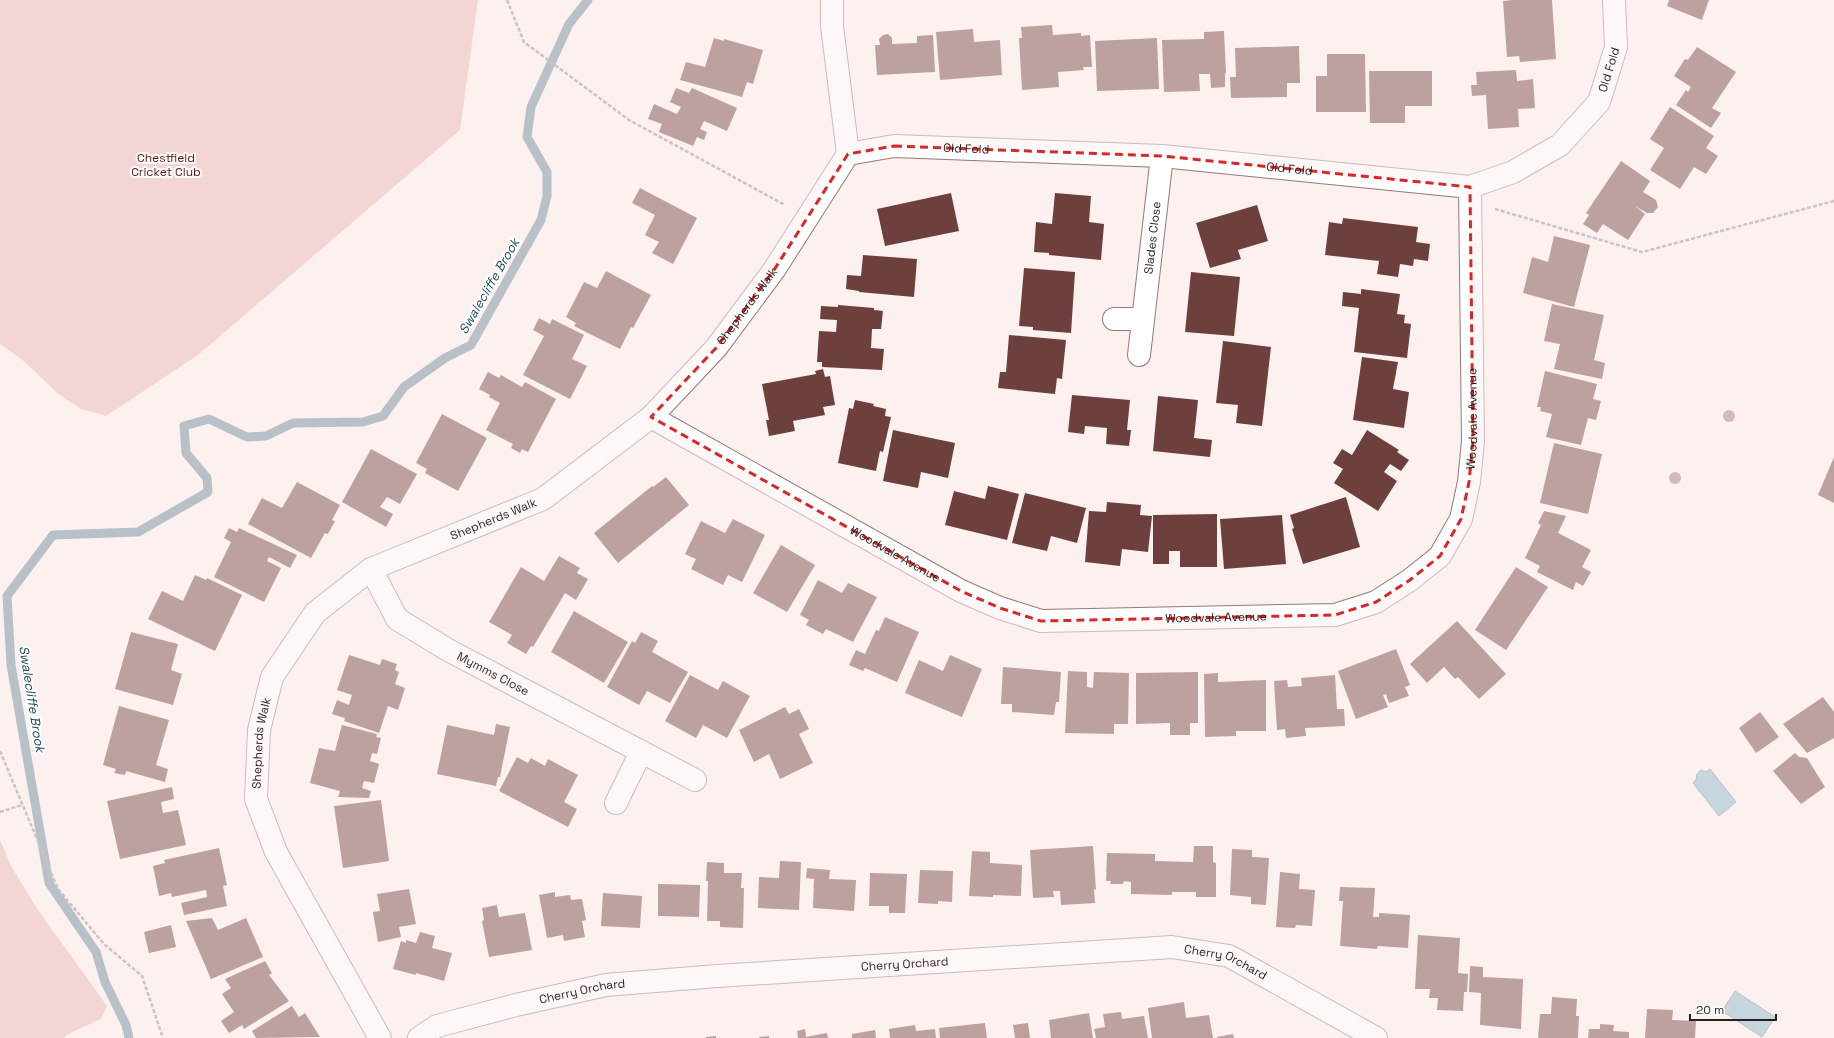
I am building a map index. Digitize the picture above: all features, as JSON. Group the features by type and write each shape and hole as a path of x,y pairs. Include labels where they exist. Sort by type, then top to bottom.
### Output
{"street":[{"path":"832,0 832,26 848,154"},
{"name":"Old Fold","path":"848,154 894,146 1162,156 1470,194 1513,172 1560,144 1598,102 1616,47 1614,0"},
{"name":"Shepherds Walk","path":"380,1038 276,852 256,799 259,730 272,678 315,613 371,569 543,499 651,417 716,348 774,270 848,154"},
{"name":"Slades Close","path":"1139,355 1162,156"},
{"name":"Woodvale Avenue","path":"651,417 961,591 1000,608 1041,622 1335,615 1376,602 1410,580 1440,556 1461,519 1469,482 1473,441 1470,194"},
{"path":"1114,319 1142,319"},
{"name":"Mymms Close","path":"371,569 397,619 448,650 695,780"},
{"path":"616,803 641,752"},
{"name":"Cherry Orchard","path":"419,1038 437,1026 516,1005 606,985 717,976 1172,947 1229,956 1376,1038"}],"path":[{"path":"507,0 524,42 629,120 808,218"},
{"path":"1470,194 1642,252 1834,201"},
{"path":"0,751 58,889 104,944 142,976 163,1038"},
{"path":"0,812 22,805"}],"highlighted area":[{"path":"894,146 1162,156 1470,187 1473,441 1469,482 1461,519 1440,556 1410,580 1376,602 1335,615 1041,621 1000,608 961,591 651,417 716,348 774,270 848,154"}],"green space":[{"name":"Chestfield Cricket Club","path":"0,0 478,0 460,130 198,355 106,416 81,409 57,393 25,362 0,344"},
{"path":"0,840 11,866 38,910 107,1006 101,1019 68,1034 64,1038 0,1038"}],"water":[{"path":"1710,769 1736,802 1719,816 1693,783 1697,778 1696,775 1701,770 1706,772"},
{"path":"1735,991 1775,1017 1762,1037 1722,1011"}],"building":[{"path":"1552,0 1556,59 1520,62 1519,56 1507,57 1503,1"},
{"path":"1669,0 1709,0 1702,20 1667,6"},
{"path":"1052,25 1053,35 1081,33 1081,36 1090,35 1092,67 1083,67 1084,70 1058,72 1059,87 1022,90 1019,38 1022,38 1021,27"},
{"path":"973,29 974,42 1000,40 1002,75 940,80 936,32"},
{"path":"1224,31 1226,73 1225,87 1211,88 1210,74 1199,74 1200,91 1164,92 1162,40 1204,39 1204,32"},
{"path":"888,34 892,38 892,44 917,43 917,36 933,35 935,72 877,75 875,45 880,45 879,39 883,35"},
{"path":"714,38 724,41 724,39 763,50 753,84 747,82 742,97 680,80 686,62 705,67"},
{"path":"1157,38 1159,89 1097,91 1095,41"},
{"path":"1299,46 1300,83 1287,83 1287,97 1231,98 1230,77 1236,77 1235,48"},
{"path":"1697,47 1736,72 1712,108 1721,113 1711,128 1676,105 1686,90 1688,92 1691,87 1674,76 1685,59 1688,60"},
{"path":"1327,54 1365,54 1366,112 1316,112 1316,76 1327,76"},
{"path":"1516,70 1517,81 1533,79 1535,108 1518,109 1519,127 1488,129 1486,95 1472,96 1471,85 1477,85 1476,72"},
{"path":"1369,71 1432,71 1432,106 1405,106 1405,123 1370,123"},
{"path":"676,88 689,93 692,88 737,108 727,131 704,121 700,129 707,132 704,140 697,137 693,146 659,132 662,124 648,119 654,104 677,114 681,107 670,102"},
{"path":"1670,107 1714,136 1706,148 1718,156 1706,174 1694,167 1680,189 1650,170 1664,148 1650,139"},
{"path":"1621,161 1650,181 1643,192 1656,200 1658,207 1653,213 1647,213 1635,206 1645,214 1628,240 1603,224 1597,233 1583,224 1589,215 1586,213"},
{"path":"640,188 697,218 673,264 652,253 659,242 645,235 655,215 632,203"},
{"path":"951,193 959,231 885,246 877,209"},
{"path":"1055,193 1091,196 1089,222 1104,224 1101,260 1049,255 1049,253 1034,252 1036,222 1052,224"},
{"path":"1257,205 1268,241 1238,250 1241,259 1210,268 1196,223"},
{"path":"1343,218 1418,227 1416,242 1430,244 1428,261 1414,259 1413,266 1400,264 1398,277 1377,274 1379,261 1325,255 1329,222 1342,224"},
{"path":"1554,236 1590,245 1574,307 1523,293 1532,257 1548,262"},
{"path":"863,255 917,259 914,297 859,292 846,289 847,275 861,276"},
{"path":"1024,268 1075,272 1071,333 1033,330 1033,327 1019,326"},
{"path":"606,271 651,295 633,328 631,327 620,349 574,326 576,323 566,317 584,282 597,288"},
{"path":"1191,272 1240,277 1234,336 1185,332"},
{"path":"1361,289 1400,294 1397,314 1405,315 1404,323 1411,324 1407,358 1354,352 1359,308 1342,306 1343,292 1361,294"},
{"path":"1552,304 1604,315 1594,360 1605,363 1602,379 1554,369 1560,344 1544,341"},
{"path":"838,305 874,308 874,310 883,311 881,329 872,329 871,348 884,349 882,370 822,367 822,362 817,362 819,331 836,332 837,320 820,319 821,306 838,307"},
{"path":"539,318 550,324 552,319 584,335 572,359 587,366 570,399 523,375 544,336 533,330"},
{"path":"1009,335 1066,340 1062,379 1057,378 1055,394 998,388 1000,372 1006,372"},
{"path":"1223,341 1271,347 1262,426 1236,423 1238,405 1216,403"},
{"path":"1362,357 1398,362 1393,389 1409,392 1404,428 1353,420"},
{"path":"823,369 825,377 830,376 835,405 823,407 825,415 793,421 795,431 769,436 766,420 769,420 762,384 816,374 815,371"},
{"path":"1545,371 1597,384 1593,399 1601,401 1596,420 1588,418 1581,445 1546,437 1552,414 1540,411 1541,407 1537,407"},
{"path":"488,372 499,378 501,375 522,387 525,382 556,399 528,452 522,449 520,453 511,448 513,444 486,430 500,403 479,389"},
{"path":"1072,395 1130,400 1127,430 1131,430 1129,446 1106,444 1107,428 1085,426 1084,434 1068,432"},
{"path":"1158,396 1198,400 1194,438 1212,440 1210,457 1153,451"},
{"path":"855,400 874,404 873,406 886,409 885,416 891,417 883,452 880,451 876,471 838,463 849,408 853,409"},
{"path":"442,414 487,438 458,491 425,473 427,469 416,463"},
{"path":"893,430 955,443 948,478 921,472 918,488 883,481"},
{"path":"1367,430 1399,450 1397,452 1409,460 1401,471 1390,464 1384,472 1397,481 1378,511 1334,483 1343,469 1333,463 1342,449 1352,455"},
{"path":"1554,443 1602,454 1588,514 1540,503"},
{"path":"371,449 417,474 400,504 387,497 380,507 393,514 386,527 342,502"},
{"path":"1834,457 1834,503 1818,495"},
{"path":"666,477 689,505 618,563 594,533 652,486 653,487"},
{"path":"297,482 340,505 332,520 335,521 328,534 325,533 311,558 248,524 262,498 282,508"},
{"path":"988,486 1019,494 1007,540 945,525 954,491 985,499"},
{"path":"1025,493 1086,508 1077,543 1051,536 1047,551 1012,543"},
{"path":"1346,497 1360,547 1303,564 1292,529 1294,528 1290,515"},
{"path":"1107,502 1141,505 1140,515 1152,516 1148,552 1122,549 1120,566 1085,562 1089,511 1106,512"},
{"path":"1544,511 1566,516 1558,533 1591,550 1582,567 1591,572 1583,586 1576,582 1573,590 1537,572 1540,566 1525,558 1541,525 1538,523"},
{"path":"1217,514 1217,567 1180,567 1180,551 1169,551 1169,564 1153,564 1153,515"},
{"path":"1282,515 1286,564 1224,569 1220,519"},
{"path":"733,519 765,535 742,582 728,575 723,585 691,569 696,559 685,554 701,521 725,533"},
{"path":"229,528 237,532 239,528 297,555 290,568 269,557 267,561 281,568 264,602 214,577 231,542 224,538"},
{"path":"781,545 815,565 787,612 753,593"},
{"path":"559,556 580,568 577,573 588,579 576,600 565,593 533,647 531,646 526,654 507,643 512,635 489,622 521,567 544,581"},
{"path":"1516,567 1548,587 1506,650 1475,630"},
{"path":"195,575 206,580 207,578 242,595 215,651 148,619 162,591 183,601"},
{"path":"818,580 842,593 848,583 877,597 853,642 826,629 823,634 806,625 809,620 800,615"},
{"path":"574,611 628,642 604,683 551,652"},
{"path":"885,617 919,632 897,682 865,668 863,671 849,665 856,650 865,654 876,630 879,631"},
{"path":"1457,621 1506,674 1479,699 1458,677 1455,679 1444,667 1427,683 1410,664"},
{"path":"131,632 178,644 171,670 182,674 173,705 115,689"},
{"path":"641,632 658,641 652,652 688,672 670,703 647,691 639,705 607,687 632,641 635,643"},
{"path":"1396,649 1410,685 1405,687 1409,696 1389,703 1386,694 1383,695 1388,707 1356,719 1338,671"},
{"path":"349,655 380,665 382,659 397,664 395,670 399,672 395,684 405,688 398,710 388,706 379,733 344,721 345,718 332,714 337,700 349,705 352,695 337,690"},
{"path":"950,655 982,669 962,717 905,693 919,660 943,671"},
{"path":"1003,667 1061,672 1059,702 1056,702 1054,715 1012,712 1012,704 1001,704"},
{"path":"1068,671 1087,672 1087,687 1093,688 1094,672 1129,673 1128,724 1114,724 1114,734 1065,733"},
{"path":"1198,672 1198,723 1190,723 1190,735 1170,735 1170,723 1136,724 1136,673"},
{"path":"1218,673 1218,682 1266,680 1266,731 1236,731 1236,736 1205,737 1204,674"},
{"path":"690,675 718,690 723,681 750,696 727,738 703,725 696,738 665,721"},
{"path":"1335,675 1337,709 1344,709 1345,726 1305,728 1306,736 1286,738 1285,729 1277,730 1274,681 1287,680 1288,687 1302,686 1301,678"},
{"path":"1823,697 1834,712 1834,738 1807,753 1783,724"},
{"path":"119,706 169,720 156,765 168,769 165,782 126,771 125,775 114,773 116,769 103,765"},
{"path":"785,707 789,714 799,709 809,729 799,734 813,763 780,779 769,754 754,762 739,730"},
{"path":"1760,712 1779,737 1756,753 1739,728"},
{"path":"496,724 510,727 500,777 498,777 496,786 437,774 447,725 494,735"},
{"path":"342,725 377,734 376,737 381,738 377,754 372,753 370,761 379,764 374,783 364,781 362,788 371,791 369,798 338,797 340,791 310,783 319,748 335,751"},
{"path":"1795,753 1799,757 1807,758 1825,787 1801,804 1773,771"},
{"path":"517,757 528,763 531,758 545,766 548,759 578,775 564,802 577,809 568,827 499,791"},
{"path":"172,787 174,799 161,802 163,813 178,810 186,845 120,859 107,801"},
{"path":"381,800 389,861 343,868 334,806"},
{"path":"1093,846 1096,890 1094,889 1095,903 1061,905 1060,891 1053,891 1054,897 1033,898 1030,850"},
{"path":"1194,846 1213,846 1213,862 1216,863 1216,897 1196,897 1196,892 1172,892 1172,895 1131,894 1131,882 1124,881 1123,884 1110,884 1111,881 1106,881 1107,853 1155,854 1155,861 1193,862"},
{"path":"219,848 227,885 223,886 227,906 184,915 181,903 207,897 206,890 172,897 171,893 159,896 153,866 165,863 164,860"},
{"path":"1232,849 1252,850 1252,857 1269,858 1266,905 1251,904 1251,897 1230,895"},
{"path":"972,851 990,852 990,863 1022,865 1021,896 969,896"},
{"path":"780,861 801,862 799,910 758,908 759,877 779,878"},
{"path":"707,862 724,863 724,873 742,873 741,888 744,888 743,928 720,927 720,921 707,921"},
{"path":"807,868 830,870 829,879 856,880 854,911 813,908 814,879 806,878"},
{"path":"920,870 953,871 952,902 938,901 938,904 918,903"},
{"path":"1280,872 1300,874 1299,889 1315,890 1312,926 1296,925 1295,928 1276,927"},
{"path":"870,873 907,874 905,913 889,913 889,906 869,906"},
{"path":"658,884 700,885 699,917 658,916"},
{"path":"1340,887 1375,888 1373,917 1379,917 1379,913 1410,915 1408,948 1378,946 1377,949 1340,946 1343,901 1339,901"},
{"path":"409,889 416,924 399,927 401,937 378,942 373,912 380,911 377,894"},
{"path":"555,892 555,897 570,895 571,900 582,899 586,920 582,921 585,937 564,941 563,935 547,938 539,895"},
{"path":"603,893 642,896 640,928 601,926"},
{"path":"497,905 499,917 525,913 532,950 489,957 482,921 484,920 482,908"},
{"path":"212,918 218,930 246,918 263,957 211,979 186,921"},
{"path":"171,925 176,947 149,953 144,932"},
{"path":"420,932 435,936 432,948 452,953 444,981 416,973 416,975 393,969 401,941 406,943 406,940 416,943"},
{"path":"1418,935 1460,938 1458,973 1468,974 1467,992 1464,992 1463,1011 1437,1010 1438,998 1429,998 1430,989 1415,989"},
{"path":"265,961 272,973 269,975 289,1001 244,1029 242,1025 229,1033 221,1021 234,1012 222,994 231,988 225,979"},
{"path":"1470,966 1483,967 1483,977 1523,979 1521,1029 1480,1025 1481,993 1469,992"},
{"path":"1552,997 1577,999 1576,1016 1579,1016 1578,1038 1538,1038 1540,1014 1551,1014"},
{"path":"1184,1002 1186,1018 1209,1015 1213,1038 1152,1038 1148,1008"},
{"path":"292,1006 299,1017 305,1013 320,1037 256,1038 252,1031"},
{"path":"1647,1009 1673,1010 1672,1020 1696,1021 1695,1038 1645,1038"},
{"path":"1121,1012 1122,1019 1144,1016 1148,1038 1096,1038 1094,1029 1105,1027 1103,1014"},
{"path":"1089,1013 1093,1038 1051,1038 1049,1020"},
{"path":"985,1023 987,1038 940,1038 939,1028"},
{"path":"1028,1023 1030,1038 1015,1038 1013,1025"},
{"path":"1600,1024 1614,1025 1613,1031 1629,1032 1629,1038 1588,1038 1589,1029 1600,1029"},
{"path":"915,1025 916,1031 935,1029 936,1038 890,1038 889,1029"},
{"path":"805,1029 806,1037 827,1033 828,1038 798,1038 797,1031"},
{"path":"875,1030 876,1038 852,1038 852,1034"},
{"path":"1233,1034 1234,1038 1217,1038 1217,1037"},
{"path":"716,1036 716,1038 706,1038 706,1037"},
{"path":"769,1036 769,1038 759,1038 759,1037"}],"waterway":[{"name":"Swalecliffe Brook","path":"129,1038 126,1025 105,982 96,952 49,883 11,665 7,596 53,535 138,532 208,492 207,478 186,453 184,426 209,419 247,437 266,436 293,423 363,422 383,416 404,387 445,358 471,345 541,220 547,196 547,172 527,137 531,107 569,24 588,0"}]}
